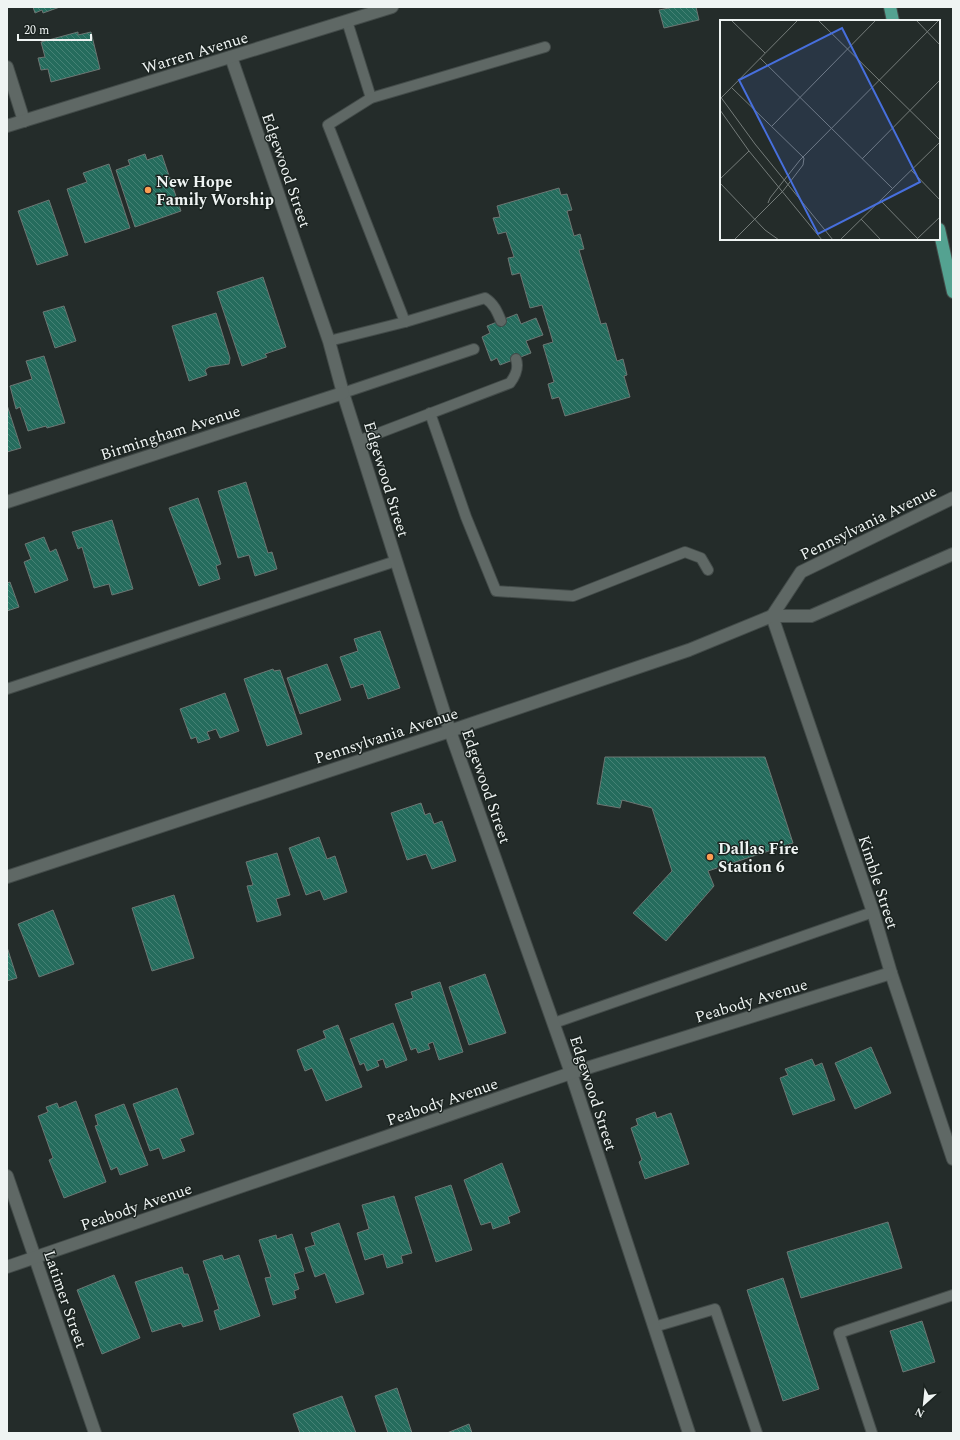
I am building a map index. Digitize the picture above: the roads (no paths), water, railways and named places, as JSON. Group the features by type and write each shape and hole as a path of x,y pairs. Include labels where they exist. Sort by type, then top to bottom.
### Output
{"main road":[{"path":"890,7 893,20"},
{"path":"940,234 953,292"}],"street":[{"name":"Warren Avenue","path":"7,126 347,21 363,11 392,7"},
{"name":"Edgewood Street","path":"231,57 329,341 343,393 450,731 554,1023 690,1433"},
{"path":"7,67 24,121"},
{"name":"Birmingham Avenue","path":"7,502 343,393"},
{"name":"Pennsylvania Avenue","path":"772,616 801,572 953,498"},
{"name":"Pennsylvania Avenue","path":"7,877 450,731 689,650 772,616 811,616 953,554"},
{"name":"Kimble Street","path":"772,616 873,912 891,973 953,1158"},
{"name":"Peabody Avenue","path":"7,1267 571,1073 891,973"},
{"name":"Latimer Street","path":"7,1176 95,1433"}],"lane":[{"path":"347,21 371,98"},
{"path":"406,322 328,124 371,98 545,47"},
{"path":"329,341 406,322 485,298 495,306 501,321"},
{"path":"343,393 474,349"},
{"path":"358,441 510,383 516,375 518,365 516,359"},
{"path":"430,413 466,517 496,592 573,596 685,552 701,558 708,570"},
{"path":"7,689 396,561"},
{"path":"554,1023 873,912"},
{"path":"872,1433 839,1333 953,1295"},
{"path":"654,1327 715,1309 757,1433"}],"place":[{"name":"New Hope Family Worship","path":"148,190"},
{"name":"Dallas Fire Station 6","path":"710,857"}]}
